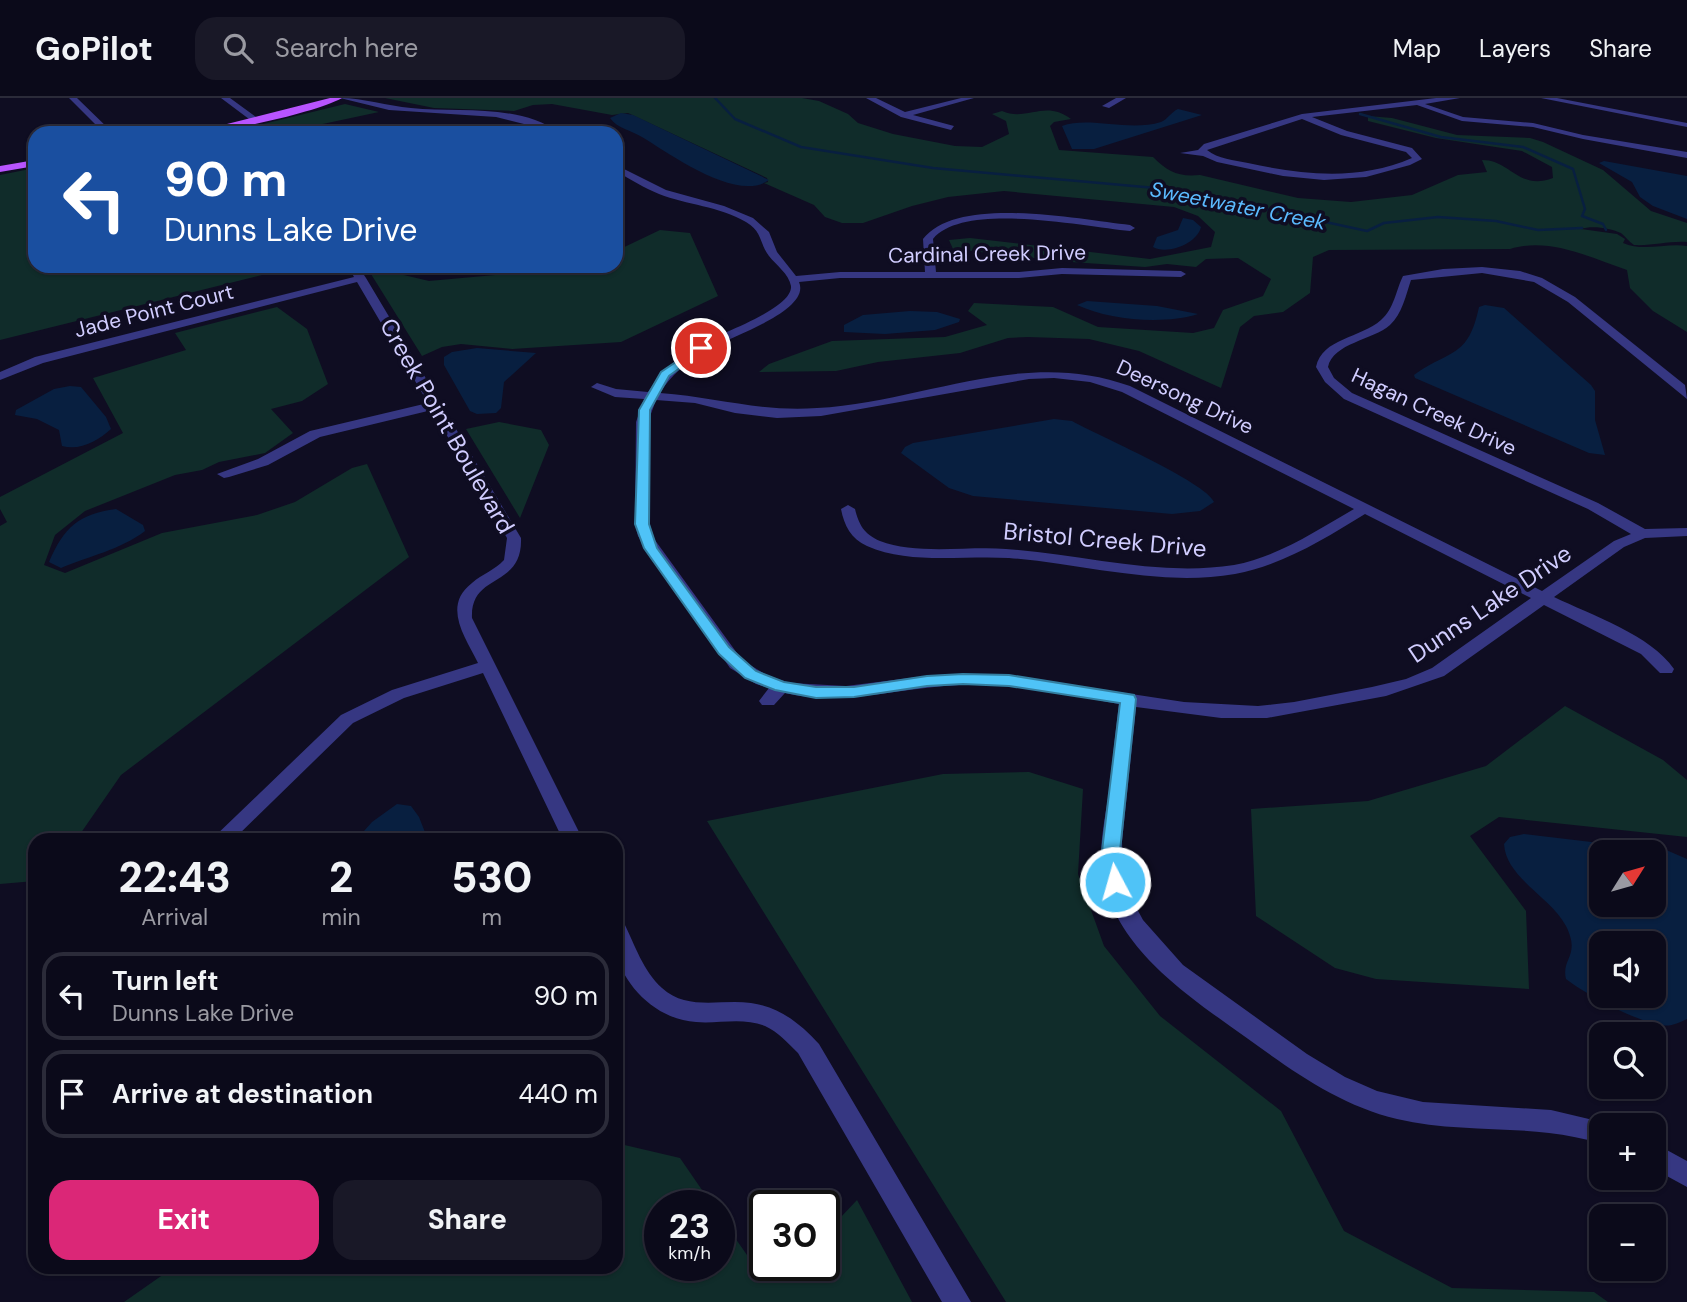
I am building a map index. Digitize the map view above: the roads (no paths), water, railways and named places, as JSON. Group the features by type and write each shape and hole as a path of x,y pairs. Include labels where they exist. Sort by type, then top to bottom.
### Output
{"main road":[{"path":"228,126 332,99"},
{"path":"0,169 28,164"}],"street":[{"path":"73,98 102,126"},
{"path":"225,98 256,120"},
{"path":"344,98 423,112 506,115 542,126"},
{"path":"366,98 392,107"},
{"path":"870,98 904,115 951,128"},
{"path":"904,115 970,98"},
{"path":"1106,106 1122,98"},
{"path":"1204,153 1202,150 1207,146 1301,116 1456,98"},
{"path":"1545,98 1687,125"},
{"path":"1418,103 1462,119 1533,125 1583,138 1687,155"},
{"path":"1184,153 1204,153 1220,160 1285,174 1340,179 1362,177 1418,159 1409,150 1344,133 1301,116"},
{"path":"623,172 663,192 721,208 750,220 766,234 772,253 793,279"},
{"path":"931,275 928,239 941,228 969,219 1004,215 1130,228"},
{"name":"Cardinal Creek Drive","path":"793,279 840,275 1019,275 1062,271 1181,274"},
{"name":"Hagan Creek Drive","path":"1642,534 1593,506 1348,396 1331,384 1324,372 1323,361 1328,352 1385,323 1392,314 1408,278 1426,274 1492,271 1532,275 1557,289 1687,395"},
{"name":"Jade Point Court","path":"0,376 39,360 353,273"},
{"name":"Creek Point Boulevard","path":"358,273 514,538 516,549 511,563 475,589 465,602 464,618 570,833"},
{"name":"Dunns Lake Drive","path":"793,279 796,286 794,296 786,305 679,362 665,374 651,396 642,422 642,524 645,536 736,664 750,675 781,686 854,692 927,681 1009,680 1199,710 1261,712 1412,684 1438,672 1619,544 1642,534 1687,532"},
{"name":"Deersong Drive","path":"597,387 615,393 695,398 735,409 777,414 821,412 1029,375 1053,373 1082,376 1126,389 1364,508 1647,650 1666,669"},
{"path":"224,474 263,462 315,434 435,405"},
{"name":"Bristol Creek Drive","path":"848,509 852,528 863,538 877,546 897,551 1023,555 1144,570 1204,573 1259,565 1284,554 1364,508"},
{"path":"228,833 348,719 365,707 391,695 488,666"},
{"path":"768,701 781,686"},
{"path":"1128,699 1111,851 1115,882 1132,921 1165,963 1198,991 1318,1074 1358,1094 1395,1108 1436,1115 1531,1118 1574,1123 1589,1128"},
{"path":"623,944 639,977 654,996 677,1011 702,1014 739,1012 767,1017 792,1030 811,1051 957,1302"},
{"path":"1666,1163 1687,1175"}],"water":[{"path":"1178,109 1202,115 1094,149 1072,149 1062,126 1073,123 1149,125 1163,121"},
{"path":"621,113 633,115 769,180 756,185 740,185 704,174 610,118"},
{"path":"1604,161 1687,176 1687,219 1653,206 1640,197 1632,182 1599,163"},
{"path":"1183,218 1193,220 1201,227 1194,238 1173,249 1153,247 1157,237 1178,230"},
{"path":"1087,301 1157,306 1198,314 1169,319 1136,319 1104,314 1077,305"},
{"path":"1485,305 1504,308 1591,385 1595,391 1595,420 1605,455 1589,453 1415,378 1414,375 1463,345 1475,324 1479,307"},
{"path":"937,312 960,319 959,322 935,330 885,334 844,332 844,325 863,315"},
{"path":"477,348 536,353 504,382 501,408 496,413 477,414 470,411 444,365 444,357 452,352"},
{"path":"81,387 106,417 111,429 95,441 82,446 62,446 59,430 37,419 15,415 16,410 54,389"},
{"path":"1054,419 1072,421 1149,459 1192,483 1207,493 1214,502 1200,511 1172,514 973,496 949,488 901,453 913,443"},
{"path":"116,509 143,525 145,531 115,548 61,568 49,562 74,524 92,514"},
{"path":"397,804 411,806 425,833 362,833 372,822"},
{"path":"1524,834 1589,842 1589,917 1666,917 1666,850 1687,859 1687,1019 1666,1025 1666,1022 1648,1022 1616,1008 1666,1008 1666,931 1589,931 1589,994 1566,979 1566,966 1572,944 1566,926 1550,905 1512,867 1504,844 1510,837"}],"waterway":[{"name":"Sweetwater Creek","path":"715,98 735,119 801,147 933,168 1178,190 1367,231 1384,223 1438,217 1496,221 1538,230 1582,228"},
{"path":"1360,114 1441,137 1523,147 1573,169 1585,209 1582,216 1603,224 1606,230"}]}
